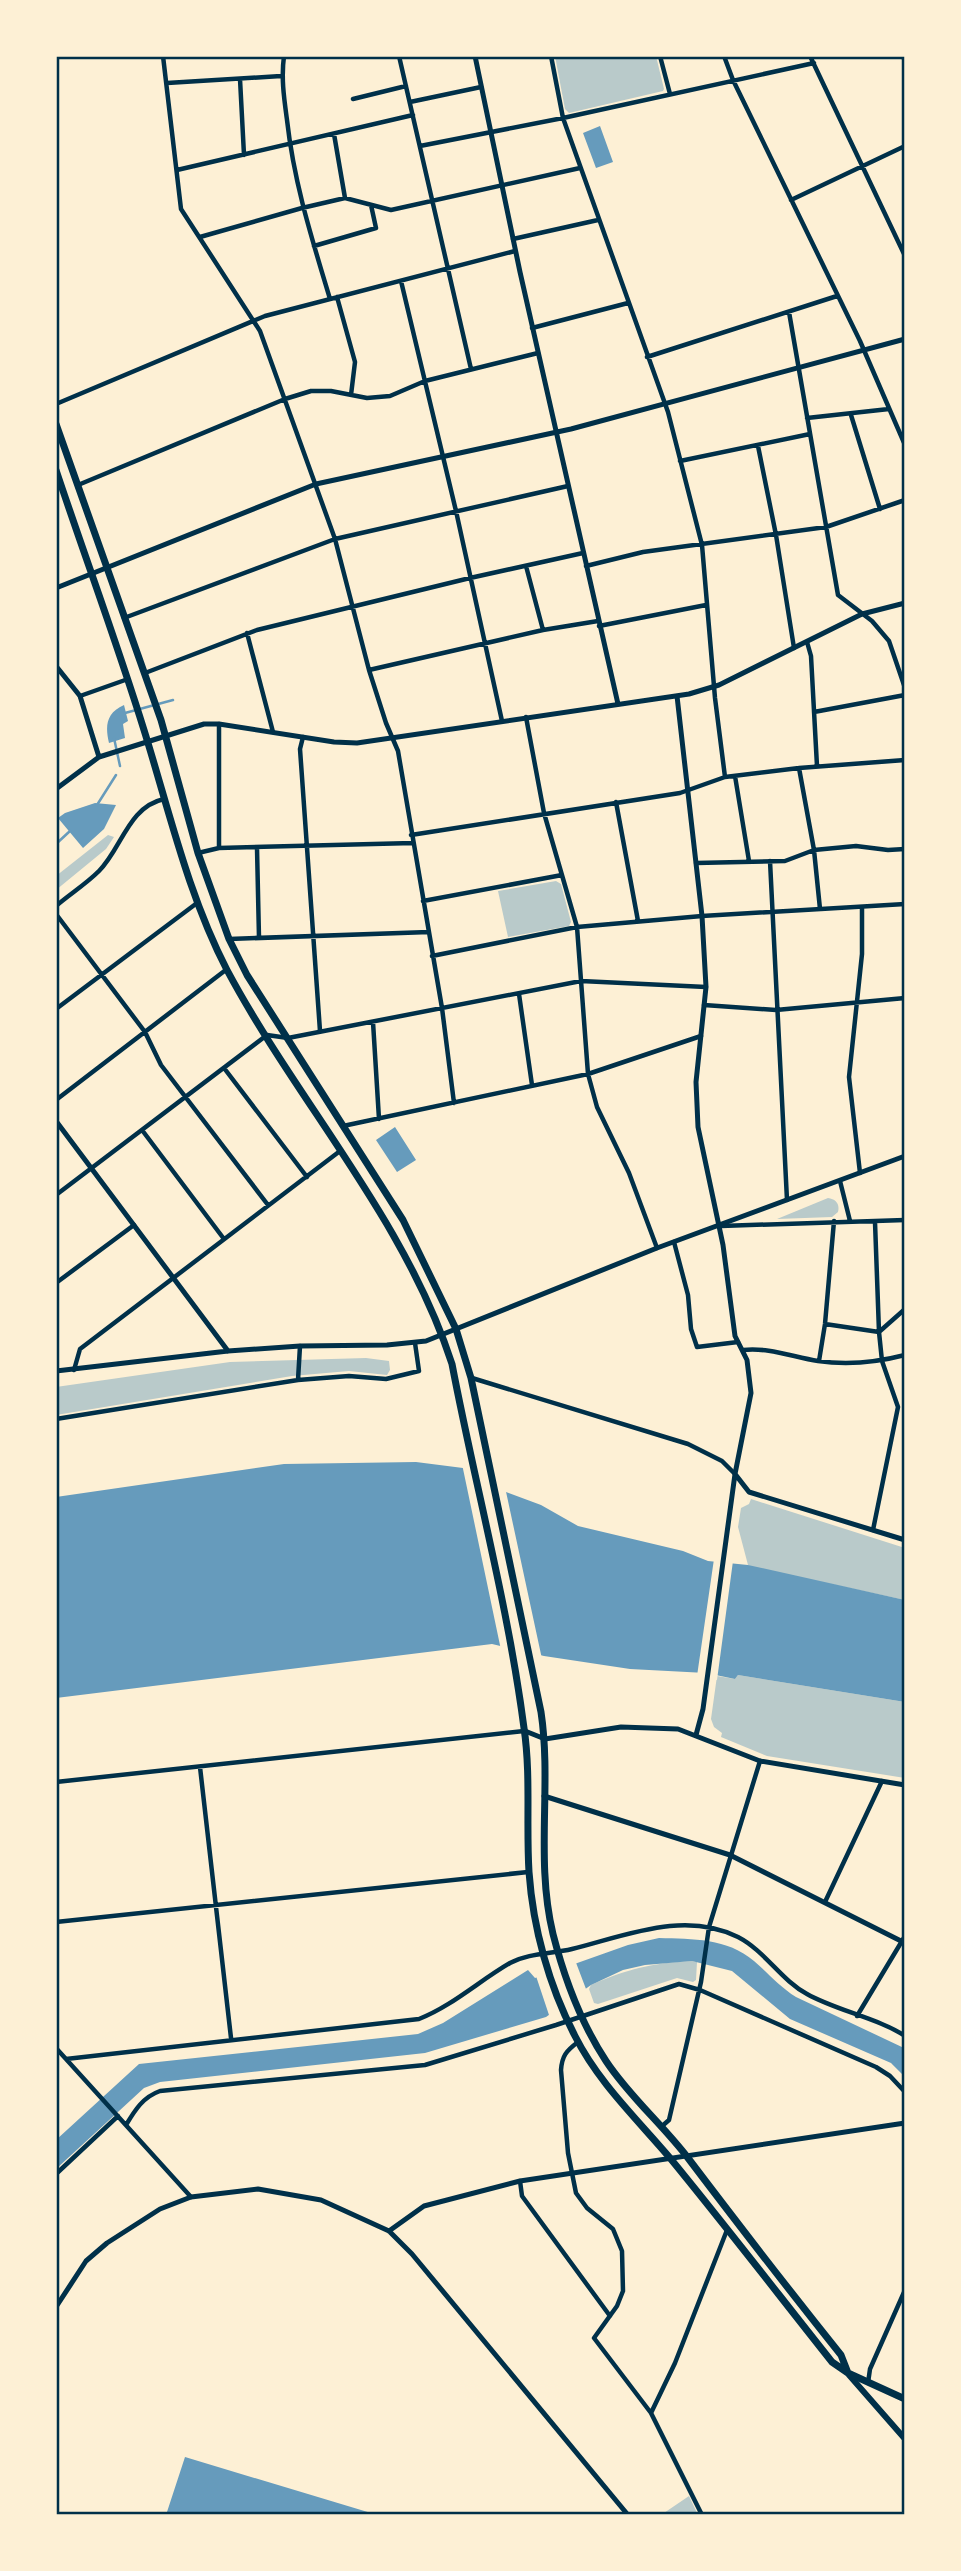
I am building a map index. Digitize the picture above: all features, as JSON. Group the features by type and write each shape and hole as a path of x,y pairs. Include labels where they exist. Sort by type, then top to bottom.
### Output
{"highway":[{"path":"56,424 146,676 198,853 229,939 247,975 403,1220 456,1329 471,1378 491,1468 533,1668 545,1739 546,1889 561,1964 581,2013 606,2060 685,2155 841,2355 848,2373"},
{"path":"56,470 144,727 197,903 227,970 401,1247 443,1335 452,1364 515,1663 525,1731 529,1872 547,1968 567,2018 578,2042 600,2075 670,2158 832,2362 848,2373 905,2399"}],"main road":[{"path":"848,2373 905,2439"}],"street":[{"path":"163,56 181,209 254,321 335,539 369,670 399,756 442,1008 454,1103"},
{"path":"284,56 281,76 302,208 330,299"},
{"path":"399,56 471,369"},
{"path":"475,56 515,251 618,704"},
{"path":"551,56 563,118 668,412 702,545 713,687 725,777"},
{"path":"660,56 670,94"},
{"path":"724,56 733,80 864,350 905,445"},
{"path":"810,56 905,256"},
{"path":"420,146 814,63"},
{"path":"167,83 281,76"},
{"path":"240,79 244,155"},
{"path":"353,99 406,86"},
{"path":"410,102 481,87"},
{"path":"177,170 413,115"},
{"path":"334,134 345,198"},
{"path":"791,200 905,146"},
{"path":"199,237 345,198 391,210 580,168"},
{"path":"314,246 376,228 371,205"},
{"path":"513,239 598,220"},
{"path":"56,404 265,316 515,251"},
{"path":"401,281 456,511 502,721"},
{"path":"647,358 837,296"},
{"path":"337,297 355,362 351,395"},
{"path":"532,328 628,303"},
{"path":"789,312 838,595 872,621 889,641 905,688"},
{"path":"56,588 316,484 556,432 905,339"},
{"path":"77,486 285,399 311,391 367,398 390,396 425,381 538,353"},
{"path":"807,418 889,409"},
{"path":"851,415 880,509"},
{"path":"680,461 810,434"},
{"path":"758,446 776,535 794,648"},
{"path":"124,618 335,539 568,486"},
{"path":"586,566 643,552 826,527 905,500"},
{"path":"146,676 247,633 583,553"},
{"path":"526,566 544,630"},
{"path":"56,789 99,757 204,724 357,743 677,696 713,687 862,614 905,603"},
{"path":"369,670 544,630 706,604"},
{"path":"247,633 273,732"},
{"path":"807,642 811,656 817,766"},
{"path":"56,666 80,696 99,757"},
{"path":"80,696 129,683"},
{"path":"814,712 905,695"},
{"path":"677,696 702,916 706,987 696,1082 698,1127 719,1226 738,1342 751,1379 751,1393 735,1474 704,1702 696,1735"},
{"path":"526,717 544,813 577,927 588,1074 597,1107 629,1173 657,1248"},
{"path":"219,724 219,848"},
{"path":"303,737 300,749 320,1031"},
{"path":"411,835 689,790 725,777 817,766 905,760"},
{"path":"799,768 814,850 820,909"},
{"path":"735,776 749,861"},
{"path":"56,781 68,780"},
{"path":"56,906 101,869 138,813 154,801 165,799"},
{"path":"616,802 638,922"},
{"path":"198,853 219,848 413,843"},
{"path":"696,863 785,861 814,850 856,846 905,849"},
{"path":"257,848 260,938"},
{"path":"770,861 787,1200"},
{"path":"423,901 562,875"},
{"path":"56,1009 197,903"},
{"path":"432,956 577,927 702,916 905,904"},
{"path":"860,1172 849,1077 862,954 862,907"},
{"path":"56,914 145,1031 161,1065 268,1205"},
{"path":"229,939 429,932"},
{"path":"56,1100 227,970"},
{"path":"56,1195 267,1035 288,1038 581,981 706,987"},
{"path":"519,994 532,1085"},
{"path":"704,1005 776,1010 905,998"},
{"path":"373,1022 379,1119"},
{"path":"343,1126 588,1074 701,1036"},
{"path":"224,1068 307,1177"},
{"path":"56,1121 228,1351"},
{"path":"142,1130 224,1239"},
{"path":"74,1370 80,1349 340,1151"},
{"path":"56,1371 228,1351 415,1343 443,1335 657,1248 905,1156"},
{"path":"840,1181 850,1222"},
{"path":"719,1226 905,1220"},
{"path":"819,1361 834,1221"},
{"path":"873,1530 898,1407 882,1361 878,1332 875,1222"},
{"path":"56,1283 134,1224"},
{"path":"674,1242 688,1295 691,1329 697,1348 738,1342"},
{"path":"825,1324 878,1332 905,1309"},
{"path":"56,1417 298,1380 349,1376 386,1379 419,1371 415,1343"},
{"path":"298,1380 300,1346"},
{"path":"743,1350 760,1349 819,1361 882,1361 905,1355"},
{"path":"471,1378 688,1444 722,1461 749,1492 905,1540"},
{"path":"898,1407 905,1408"},
{"path":"56,1782 525,1731 545,1739 621,1727 671,1728 696,1735 760,1761 905,1785"},
{"path":"661,2127 669,2120 700,1990 709,1927 760,1761"},
{"path":"200,1767 231,2038"},
{"path":"825,1902 882,1780"},
{"path":"544,1796 730,1855 904,1940 857,2016"},
{"path":"56,1922 529,1872"},
{"path":"65,2059 231,2038 419,2019 434,2013 512,1962 530,1955 558,1951 638,1929 662,1926 709,1927 736,1936 755,1947 806,1994 905,2036"},
{"path":"126,2124 136,2108 152,2094 160,2091 425,2065 581,2013 679,1984 700,1990 876,2067 890,2076 905,2092"},
{"path":"578,2042 562,2057 561,2070 572,2172 581,2201 613,2229 622,2251 623,2291 617,2306 594,2337 651,2413 702,2515"},
{"path":"56,2049 191,2197"},
{"path":"56,2174 118,2116"},
{"path":"389,2231 424,2206 520,2181 905,2123"},
{"path":"520,2181 522,2196 610,2316"},
{"path":"56,2307 86,2261 107,2243 160,2209 191,2197 258,2189 321,2200 389,2231 416,2259 628,2515"},
{"path":"651,2413 675,2363 727,2230"},
{"path":"868,2383 870,2369 905,2290"}],"shaded area":[{"path":"555,56 656,56 664,89 569,113 565,109"},
{"path":"108,835 114,837 106,849 56,890 56,876"},
{"path":"556,881 561,884 571,922 569,926 508,937 498,891"},
{"path":"828,1198 838,1204 838,1212 832,1217 777,1219"},
{"path":"366,1358 389,1361 390,1370 387,1375 349,1371 292,1376 56,1415 56,1387 230,1362"},
{"path":"751,1499 905,1548 905,1600 751,1567 748,1565 738,1527 741,1508 749,1504"},
{"path":"738,1675 905,1702 905,1778 767,1756 721,1737 722,1733 714,1727 711,1719 717,1676 735,1679"},
{"path":"697,1962 696,1980 693,1982 677,1978 598,2004 594,2003 589,1989 591,1985 628,1971 664,1963"},
{"path":"689,2496 698,2515 661,2515"}],"water":[{"path":"600,126 613,162 596,168 583,133"},
{"path":"124,705 128,721 123,724 125,738 109,743 108,721 118,708"},
{"path":"95,803 116,805 104,829 83,848 58,818"},
{"path":"395,1127 416,1160 397,1172 376,1140"},
{"path":"416,1462 463,1468 578,1526 683,1551 708,1561 748,1565 905,1600 905,1702 738,1675 735,1679 706,1673 630,1669 544,1656 492,1644 56,1698 56,1497 284,1464"},
{"path":"659,1938 709,1941 744,1953 796,1997 904,2048 905,2077 891,2063 790,2019 732,1971 692,1961 645,1965 623,1970 591,1985 546,2017 425,2053 160,2082 144,2088 56,2169 56,2140 139,2064 418,2034 443,2023 528,1970 535,1978 628,1945"},
{"path":"185,2457 371,2513 376,2515 166,2515"}],"pier":[{"path":"462,1464 505,1487 542,1659 501,1650"},
{"path":"714,1559 733,1561 717,1680 697,1676"},
{"path":"575,1960 586,1989 589,1990 550,2018 536,1976"}],"waterway":[{"path":"125,713 173,700"},
{"path":"114,738 120,766"},
{"path":"97,805 116,775"},
{"path":"56,844 70,831"}]}
